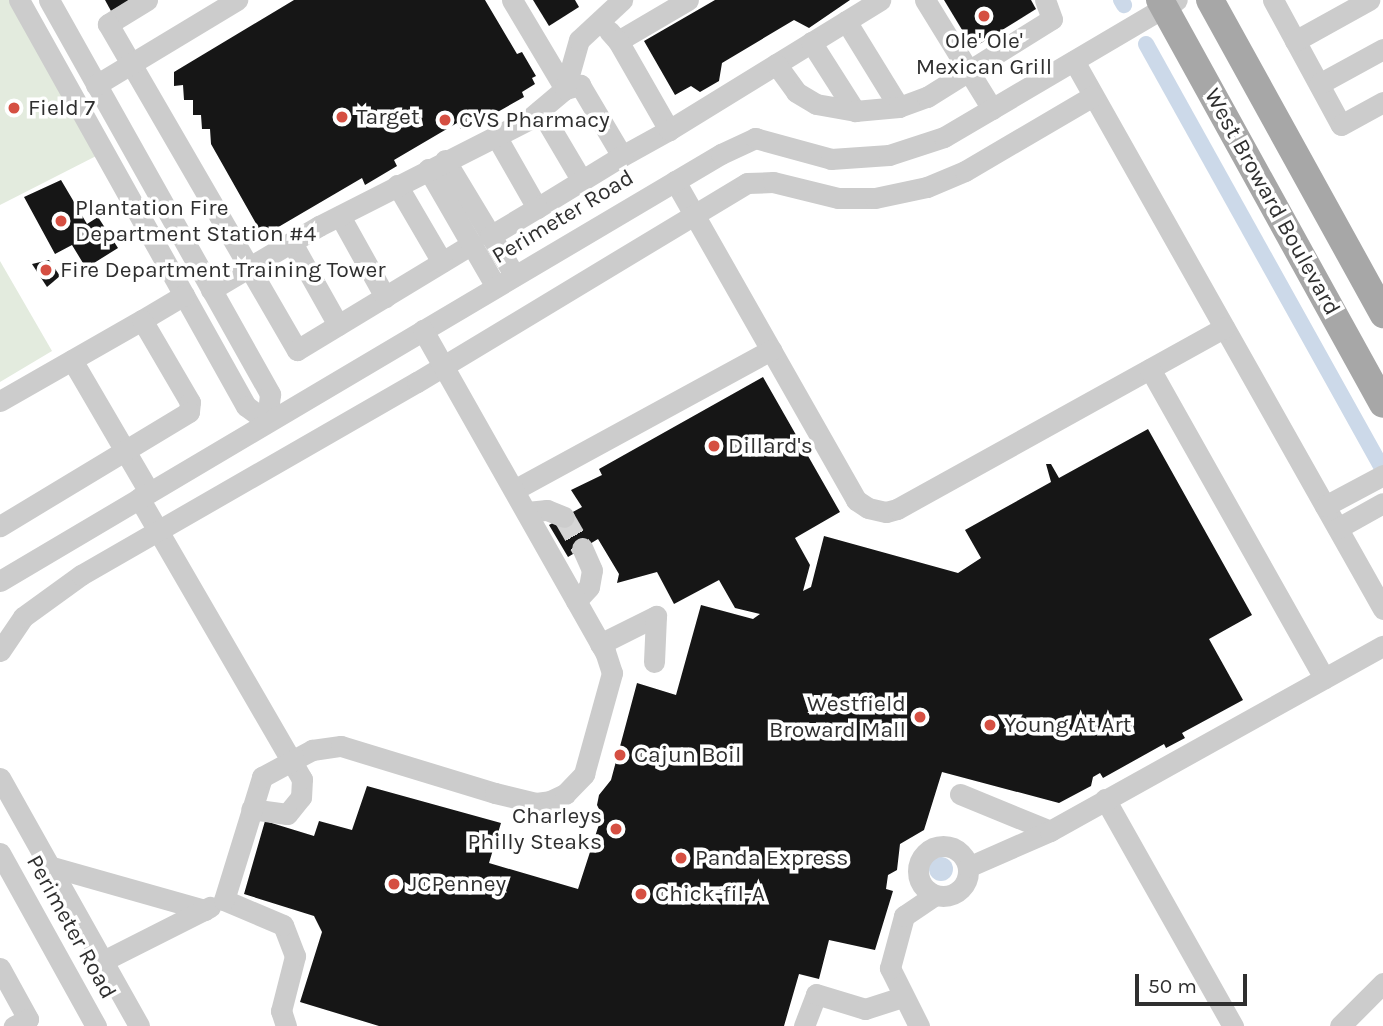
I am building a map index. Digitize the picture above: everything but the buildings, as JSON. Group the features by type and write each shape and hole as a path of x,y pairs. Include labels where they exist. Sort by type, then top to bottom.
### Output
{"main road":[{"name":"West Broward Boulevard","path":"1210,0 1383,314"},
{"name":"West Broward Boulevard","path":"1167,2 1383,404"}],"street":[{"path":"19,0 246,406 267,421 270,394 49,0"},
{"path":"147,0 108,24 297,350 668,130 880,0"},
{"path":"96,85 132,64 211,6 237,0"},
{"path":"512,0 565,89"},
{"path":"618,41 688,0"},
{"path":"925,0 971,70 992,108"},
{"path":"776,64 796,92 816,104 855,111 899,107 928,97 1052,19 1045,0"},
{"path":"1273,0 1341,125 1383,102"},
{"path":"1295,40 1369,0"},
{"name":"Perimeter Road","path":"0,581 676,181 755,138 831,159 889,155 944,137 1074,61 1167,2"},
{"path":"565,89 579,40 608,7"},
{"path":"608,7 618,41 668,130"},
{"path":"846,21 899,107"},
{"path":"811,42 855,111"},
{"path":"1319,85 1383,49"},
{"path":"1074,61 1383,609"},
{"path":"211,290 397,185 496,135 540,110 565,89 580,85 622,156"},
{"path":"0,651 23,617 48,597 158,530 443,366 747,183 773,182 838,198 876,198 927,187 965,171 1093,96"},
{"path":"540,110 582,181"},
{"path":"496,135 537,208"},
{"path":"436,164 481,240 515,276"},
{"path":"676,181 856,500 886,512 1224,328"},
{"path":"397,185 442,262"},
{"path":"340,216 385,297"},
{"path":"481,240 496,287"},
{"path":"292,243 338,325"},
{"path":"166,264 193,258"},
{"path":"0,401 184,296"},
{"path":"0,526 189,412 190,402 142,320"},
{"path":"103,961 214,905 262,777 312,750 341,746 536,803 550,801 565,794 584,774 612,673 600,643 423,330"},
{"path":"514,490 771,350"},
{"path":"72,360 124,451 158,530 302,779 296,807 281,815 251,809"},
{"path":"1150,369 1324,678"},
{"path":"1325,506 1383,475"},
{"path":"1338,528 1383,503"},
{"path":"527,512 547,510 564,517"},
{"path":"576,601 589,587 592,570 582,548"},
{"path":"600,643 656,616 654,662"},
{"path":"968,867 1050,831 1383,646"},
{"path":"0,778 8,809 49,866 140,1025"},
{"path":"960,794 1050,831"},
{"path":"1105,799 1233,1026"},
{"path":"919,1026 902,997 890,968 904,916 935,895 960,890 969,876 968,867 954,848 930,849 920,861 919,877 935,895"},
{"name":"Perimeter Road","path":"0,853 96,1026"},
{"path":"49,866 214,905 283,925 295,956 281,1011 286,1026"},
{"path":"1,974 28,1019 14,1026"},
{"path":"1340,1026 1383,983"},
{"path":"804,1026 816,994 865,1009 902,997"}],"shaded area":[{"path":"0,0 19,0 104,152 0,205"},
{"path":"0,261 52,351 0,382"}],"water":[{"path":"941,857 950,860 953,869 950,878 941,881 932,878 929,869 932,860"}],"waterway":[{"path":"1121,0 1124,5"},
{"path":"1146,44 1381,467"}],"tunnel":[{"path":"564,517 582,548"}],"place":[{"name":"Ole' Ole' Mexican Grill","path":"984,16"},
{"name":"Field 7","path":"14,108"},
{"name":"Target","path":"342,117"},
{"name":"CVS Pharmacy","path":"445,120"},
{"name":"Plantation Fire Department Station #4","path":"61,221"},
{"name":"Fire Department Training Tower","path":"46,270"},
{"name":"Dillard's","path":"714,446"},
{"name":"Westfield Broward Mall","path":"920,717"},
{"name":"Young At Art","path":"990,725"},
{"name":"Cajun Boil","path":"620,755"},
{"name":"Charleys Philly Steaks","path":"616,829"},
{"name":"Panda Express","path":"681,858"},
{"name":"JCPenney","path":"394,884"},
{"name":"Chick-fil-A","path":"641,894"}]}
